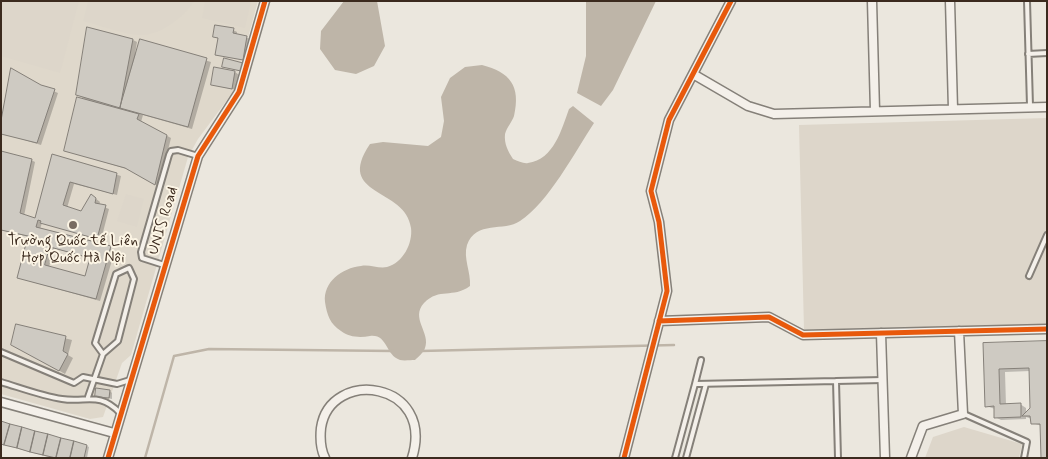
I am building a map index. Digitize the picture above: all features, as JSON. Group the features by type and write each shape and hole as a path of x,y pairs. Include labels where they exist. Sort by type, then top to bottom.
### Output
{"street":[{"name":"UNIS Road","path":"108,458 120,412 198,156 239,92 265,1"},
{"path":"624,458 667,291 659,222 651,191 669,120 731,1"},
{"path":"872,1 875,111"},
{"path":"950,1 953,109"},
{"path":"693,74 748,106 774,114 1047,107"},
{"path":"659,321 769,318 803,335 1047,329"},
{"path":"910,458 923,426 963,414 959,331"},
{"path":"881,333 885,458"},
{"path":"325,458 320,439 322,423 328,410 339,398 352,391 368,389 384,391 398,399 409,412 416,427 416,444 412,458"},
{"path":"1,402 114,433"}],"lane":[{"path":"1027,1 1030,107"},
{"path":"1028,54 1047,53"},
{"path":"164,265 142,258 141,252 169,156 171,151 178,150 198,156"},
{"path":"1029,276 1047,235"},
{"path":"88,397 103,354 118,342 134,279 129,268 116,274 100,326 95,343 103,354"},
{"path":"1,352 74,383 83,377 117,384 130,380"},
{"path":"675,458 701,360"},
{"path":"695,384 883,380"},
{"path":"836,381 838,458"},
{"path":"1,382 61,399 76,400 88,397 112,404 120,412"},
{"path":"686,458 706,384"},
{"path":"963,414 1027,442 1024,458"}],"shaded area":[{"path":"1,1 258,1 233,92 198,139 188,157 131,355 122,363 103,417 90,419 1,394"},
{"path":"1,1 79,1 60,73 1,56"},
{"path":"88,1 194,1 185,12 165,28 151,34 137,35 83,21"},
{"path":"205,1 251,1 245,28 202,18"},
{"path":"344,1 377,1 385,46 374,66 356,74 335,70 320,49 321,31"},
{"path":"586,1 656,1 613,90 601,106 577,93 586,56"},
{"path":"482,65 506,76 514,89 516,105 514,116 505,134 505,141 513,159 526,163 537,161 551,150 560,134 569,109 573,106 594,123 551,190 530,213 513,224 484,229 471,237 466,250 470,286 457,292 435,295 424,303 419,314 426,342 424,350 415,360 400,360 392,354 380,338 376,336 354,337 347,335 337,328 328,315 325,302 327,288 335,277 341,273 354,267 387,267 393,265 402,257 409,246 411,228 406,215 397,205 366,183 361,174 361,161 370,144 383,142 428,146 441,137 444,121 441,97 450,78 465,67"},
{"path":"1047,118 1047,326 804,330 799,125"},
{"path":"126,194 144,199 137,227 117,221"},
{"path":"964,427 1022,444 1019,458 925,458 933,437"}],"building":[{"path":"215,25 234,28 233,33 247,36 243,60 215,55 218,38 213,37"},
{"path":"87,27 133,39 120,108 76,95"},
{"path":"140,39 207,58 188,127 120,108"},
{"path":"224,58 243,63 241,71 222,67"},
{"path":"214,67 235,71 232,89 211,85"},
{"path":"11,68 41,85 55,89 37,143 1,134 1,121"},
{"path":"77,97 139,114 137,119 167,135 155,185 125,168 64,151"},
{"name":"Trường Quốc tế Liên Hợp Quốc Hà Nội","path":"1,151 32,159 20,213 35,218 52,154 117,173 113,194 70,182 63,205 81,211 91,194 96,198 95,203 106,205 97,239 40,223 41,221 38,220 36,227 111,246 96,299 17,278 28,236 1,230","holes":["50,247 90,258 85,276 45,265"]},
{"path":"16,324 66,336 63,351 68,354 59,371 11,345"},
{"path":"1047,341 1047,458 1041,458 1040,424 1031,424 1030,416 1022,416 1030,408 1029,368 999,369 1000,404 1021,403 1021,417 994,418 994,406 985,407 983,343"},
{"path":"96,388 110,390 109,398 95,397"},
{"path":"1,421 10,424 4,445 1,444"},
{"path":"10,424 22,427 17,448 4,445"},
{"path":"22,427 35,431 30,452 17,448"},
{"path":"35,431 48,434 43,455 30,452"},
{"path":"48,434 61,438 56,458 43,455"},
{"path":"61,438 74,441 70,458 56,458"},
{"path":"74,441 87,445 84,458 70,458"}],"waterway":[{"path":"421,351 674,345"},
{"path":"145,458 174,356 209,349 393,351"}],"cycle path":[{"path":"108,458 198,156 239,92 265,1"},
{"path":"624,458 667,291 659,222 651,191 669,120 731,1"},
{"path":"659,321 769,317 803,335 1047,329"}],"place":[{"name":"Trường Quốc tế Liên Hợp Quốc Hà Nội","path":"73,225"}]}
